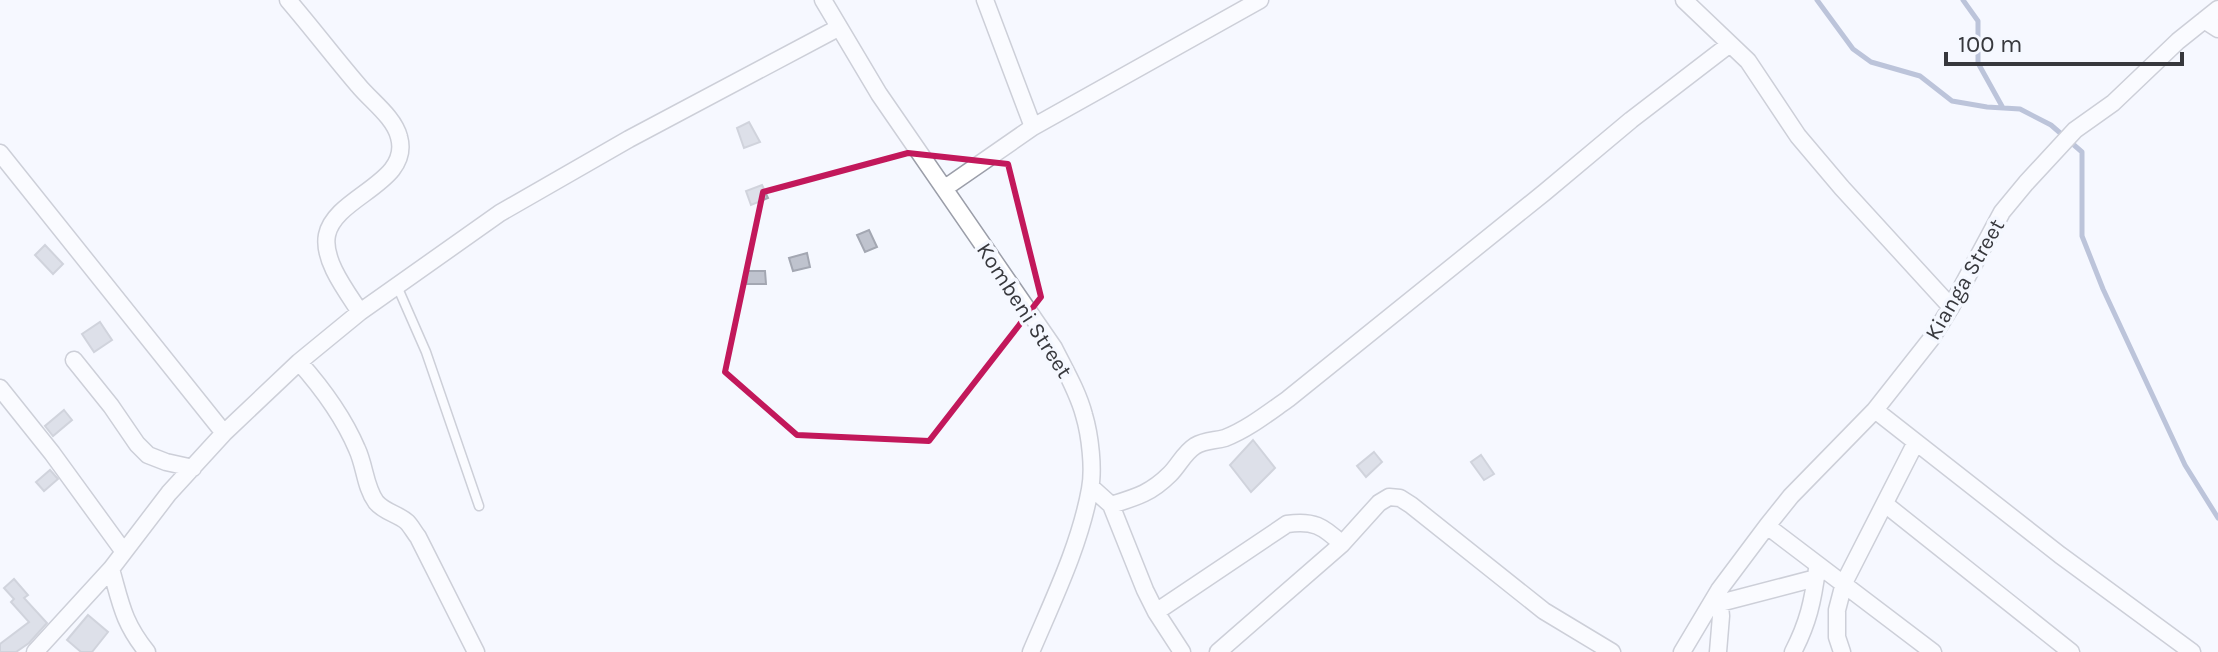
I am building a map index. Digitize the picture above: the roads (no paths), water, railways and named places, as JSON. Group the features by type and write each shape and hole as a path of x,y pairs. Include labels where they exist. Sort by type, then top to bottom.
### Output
{"street":[{"path":"288,0 391,121 399,137 400,156 391,171 331,224 327,236 328,252 338,277 360,312"},
{"name":"Kombeni Street","path":"823,0 879,94 1054,348 1084,415 1090,444 1091,487 1070,557 1031,652"},
{"path":"985,0 1033,127"},
{"path":"945,188 1033,127 1260,0"},
{"path":"1684,0 1748,61 1798,136 1852,200 1951,307"},
{"name":"Kianga Street","path":"1682,652 1767,526 1791,496 1875,410 1931,339 2002,212 2026,183 2075,130 2211,24 2218,9"},
{"path":"35,652 111,569 169,493 224,433 299,362 360,312 500,213 629,139 838,28"},
{"path":"1111,505 1147,493 1197,445 1223,439 1288,399 1631,120 1730,44"},
{"path":"0,153 224,433"},
{"path":"74,360 148,455 193,468"},
{"path":"299,362 324,389 342,418 359,452 376,501 408,523 418,537 476,652"},
{"path":"0,388 124,552"},
{"path":"1875,410 2060,555 2192,652"},
{"path":"1842,652 1837,637 1837,610 1844,583 1916,442"},
{"path":"1091,487 1111,505 1145,590 1182,652"},
{"path":"1218,652 1342,544 1379,503 1389,497 1400,498 1544,611 1612,652"},
{"path":"1885,504 2071,652"},
{"path":"1156,612 1287,524 1304,522 1319,525 1342,544"},
{"path":"1767,526 1816,571 1844,583 1933,652"},
{"path":"111,569 120,606 143,650"},
{"path":"1718,652 1719,596 1816,571"},
{"path":"1793,652 1813,601 1816,571"}],"lane":[{"path":"397,286 426,352 479,506"}],"waterway":[{"path":"1817,0 1853,49 1871,62 1920,76 1952,101 2020,109 2051,125 2082,152 2082,236 2103,289 2185,465 2218,518"},
{"path":"1963,0 1978,21 1978,63 2003,108"}]}
